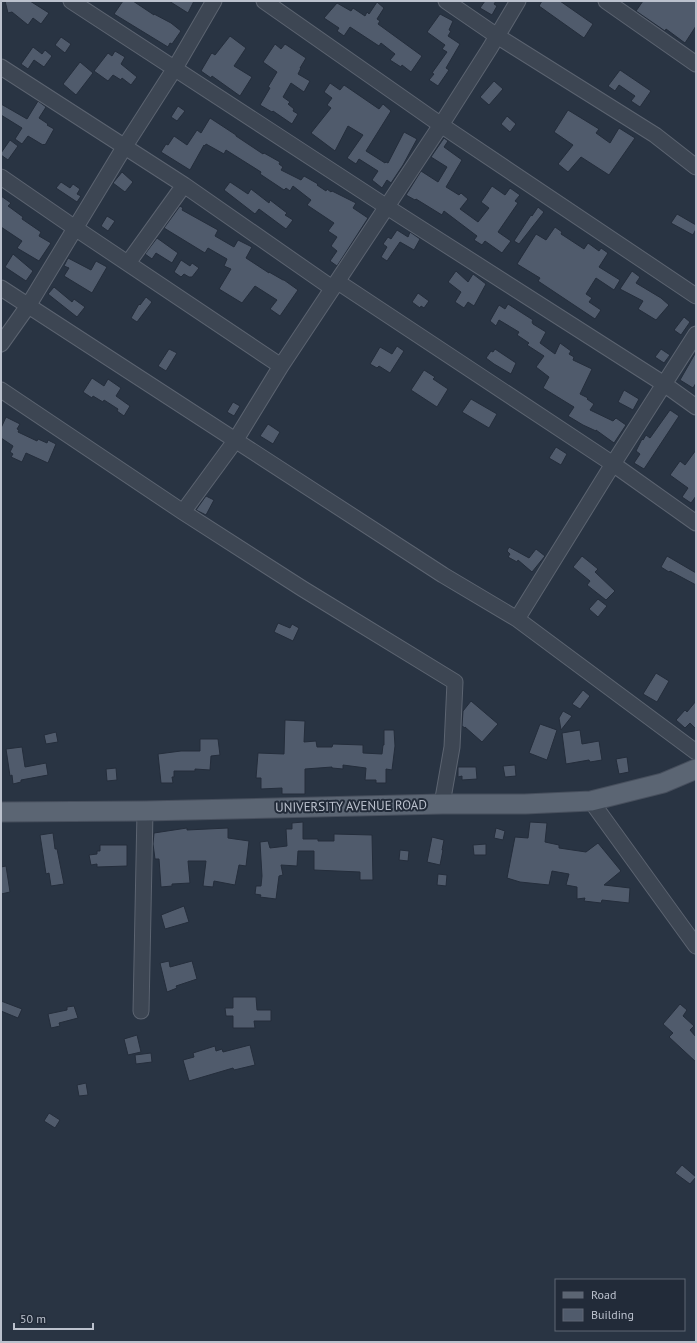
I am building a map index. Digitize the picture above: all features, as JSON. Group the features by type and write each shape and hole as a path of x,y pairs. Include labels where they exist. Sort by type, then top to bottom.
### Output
{"main road":[{"name":"UNIVERSITY AVENUE ROAD","path":"1,812 145,811 442,804 525,804 591,801 663,783 696,769"}],"street":[{"path":"71,1 387,207 664,384 696,407"},
{"path":"1,344 28,306 124,146 175,68 214,1"},
{"path":"264,1 441,125 696,296"},
{"path":"446,1 498,36 656,135 696,167"},
{"path":"184,512 235,441 281,366 441,125 498,36 518,1"},
{"path":"606,1 696,64"},
{"path":"1,67 613,464 696,523"},
{"path":"1,177 281,366"},
{"path":"128,263 184,185"},
{"path":"1,288 443,575 517,619 696,752"},
{"path":"517,619 696,334"},
{"path":"1,390 303,589 455,682 452,746 442,804"},
{"path":"591,801 696,946"},
{"path":"141,1011 145,811"}],"building":[{"path":"5,1 30,1 49,13 41,24 33,18 28,25 12,12 8,13"},
{"path":"123,1 133,1 154,15 171,23 181,31 172,44 170,43 168,47 114,14"},
{"path":"169,1 194,1 188,13"},
{"path":"485,1 496,1 494,4 497,6 492,15 480,8"},
{"path":"542,1 560,1 593,24 584,38 539,6"},
{"path":"643,1 696,1 696,26 685,43 666,29 665,31 636,11"},
{"path":"377,2 384,8 377,19 380,21 378,24 422,56 411,72 402,65 401,67 390,60 395,54 381,43 379,46 350,27 344,36 337,31 339,28 324,18 337,3 351,11 353,8 365,16 367,12 369,14"},
{"path":"440,14 453,21 449,30 451,31 448,36 460,44 446,68 449,70 438,86 429,80 434,74 432,73 447,52 442,49 445,45 427,32"},
{"path":"230,36 246,48 234,66 252,77 240,96 212,76 211,78 201,71 211,54 212,53 215,55"},
{"path":"61,37 71,44 65,53 55,45"},
{"path":"275,44 281,49 285,44 306,58 298,74 310,81 304,92 291,83 283,97 290,102 288,104 294,109 293,111 298,114 292,124 273,111 272,112 260,105 277,72 263,62"},
{"path":"33,47 42,54 45,50 52,56 44,67 34,60 28,69 21,64"},
{"path":"115,51 125,57 121,64 137,77 131,85 122,78 121,80 113,75 108,81 94,71 108,53 112,56"},
{"path":"80,62 93,73 76,95 63,84"},
{"path":"620,70 651,91 640,107 631,101 635,96 619,85 615,91 608,86"},
{"path":"494,81 503,89 489,105 480,97"},
{"path":"330,83 340,90 344,85 379,109 383,104 391,111 366,151 385,163 388,163 404,132 417,139 391,183 387,180 382,188 372,180 378,171 359,159 356,164 347,158 363,135 348,126 335,151 311,133 331,108 327,105 332,98 324,92"},
{"path":"38,101 46,107 39,118 54,129 45,145 28,136 22,144 15,139 22,128 1,115 1,104 27,119"},
{"path":"178,106 185,111 177,121 171,117"},
{"path":"568,110 599,129 596,133 610,143 619,128 635,138 609,175 581,157 568,172 558,164 573,145 554,132"},
{"path":"507,116 516,124 510,132 501,124"},
{"path":"210,118 263,154 264,153 280,162 279,164 283,167 281,170 301,180 304,176 318,184 317,185 326,191 327,189 331,192 332,191 356,203 353,208 368,218 337,266 330,261 337,251 331,246 337,237 328,231 334,223 307,205 311,200 293,186 290,191 286,188 284,190 260,174 261,172 226,150 224,154 206,144 190,170 161,152 174,136 187,145 197,130 201,133"},
{"path":"444,138 448,141 444,147 462,160 446,187 459,195 461,193 468,199 460,209 478,222 489,208 481,202 492,186 505,195 510,188 520,195 515,201 518,203 498,232 511,241 502,253 485,241 482,245 474,240 477,236 444,211 442,215 416,199 415,200 406,195 421,171 438,182 447,167 431,157"},
{"path":"10,140 18,146 8,160 1,155 1,153"},
{"path":"122,172 133,182 125,192 113,183"},
{"path":"61,182 70,188 73,184 80,189 77,194 81,196 77,202 56,188"},
{"path":"230,182 248,194 251,189 269,203 270,200 287,213 285,215 293,220 286,229 259,209 255,214 224,190"},
{"path":"1,196 11,203 8,206 23,217 22,219 41,232 39,236 51,243 39,261 17,248 22,241 1,227"},
{"path":"180,206 183,208 182,210 218,230 215,236 234,247 238,240 252,247 246,258 298,290 280,316 270,309 277,300 255,286 242,303 219,289 231,269 224,266 227,259 208,248 205,253 164,228"},
{"path":"538,207 544,212 519,244 514,241 531,215 532,216"},
{"path":"677,214 696,225 693,235 671,223"},
{"path":"107,216 115,221 108,231 101,226"},
{"path":"555,227 562,232 561,234 584,249 588,243 599,251 601,248 608,253 599,267 620,280 614,290 596,278 586,294 592,298 589,302 601,310 595,319 538,281 540,278 517,264 536,234 546,240"},
{"path":"397,230 408,237 410,232 420,239 414,250 400,242 387,261 381,257 387,247 383,244 388,237 391,239"},
{"path":"157,238 178,253 172,263 156,253 152,259 145,254"},
{"path":"13,254 33,271 26,281 5,267"},
{"path":"68,258 91,270 96,261 107,267 92,293 64,276 69,268 64,266"},
{"path":"181,260 190,266 192,263 199,268 192,277 184,274 181,277 174,272"},
{"path":"456,271 468,282 473,274 486,284 474,306 468,302 464,308 455,302 461,292 448,282"},
{"path":"632,271 640,277 636,283 661,298 669,305 656,320 638,309 643,301 620,289"},
{"path":"54,287 72,302 74,299 85,307 77,317 48,294"},
{"path":"418,293 429,301 424,308 421,306 420,308 412,302"},
{"path":"146,297 152,302 137,322 131,318 139,304 140,305"},
{"path":"508,304 533,320 533,324 546,332 540,343 555,354 560,343 571,351 569,354 574,357 573,360 592,369 580,394 588,398 587,399 594,404 590,410 613,421 616,418 626,425 614,443 596,430 583,425 568,416 574,407 543,388 549,377 536,367 544,356 527,345 529,343 517,335 519,332 499,320 496,326 490,321 499,305 505,309"},
{"path":"684,317 690,322 681,335 674,330"},
{"path":"397,346 404,351 390,373 379,366 377,368 370,364 380,347 392,354"},
{"path":"169,349 177,353 166,371 158,366"},
{"path":"495,349 516,363 511,374 486,358 491,351 493,352"},
{"path":"661,349 670,355 664,363 655,357"},
{"path":"696,352 696,383 693,388 680,380"},
{"path":"424,370 435,377 433,379 448,389 437,407 411,390"},
{"path":"92,378 104,386 108,379 121,388 116,396 130,406 124,416 117,411 118,409 104,400 103,402 93,396 92,398 83,392"},
{"path":"624,390 639,399 633,410 618,402"},
{"path":"471,399 497,414 489,428 462,412"},
{"path":"233,402 240,406 234,416 227,412"},
{"path":"670,410 679,416 644,469 634,463 640,454 636,451 642,439 643,440 646,435 650,438"},
{"path":"6,417 20,424 17,429 19,430 18,432 37,441 38,439 47,443 48,440 56,444 48,463 26,453 22,462 11,457 13,454 10,452 13,446 1,438 1,428"},
{"path":"268,424 280,432 273,444 260,436"},
{"path":"556,447 567,454 561,465 549,458"},
{"path":"696,450 696,496 691,503 682,497 688,488 670,475 680,461 685,465"},
{"path":"206,496 214,500 206,515 196,510"},
{"path":"509,547 529,558 536,549 545,556 532,572 518,560 517,562 508,557 510,554 507,551"},
{"path":"582,556 598,569 595,572 615,591 606,600 587,585 590,581 573,567"},
{"path":"667,556 696,573 696,585 661,567"},
{"path":"598,599 607,606 598,617 589,609"},
{"path":"278,623 290,628 292,624 299,628 293,641 274,632"},
{"path":"656,673 669,681 657,702 643,694"},
{"path":"583,690 590,696 580,709 572,704"},
{"path":"471,701 498,724 482,742 462,726 463,711"},
{"path":"696,701 696,729 690,723 685,728 676,720 685,710 687,712"},
{"path":"563,711 572,716 561,730 559,718"},
{"path":"285,720 305,721 304,742 316,741 317,747 332,747 333,744 363,745 363,753 382,754 384,745 384,730 394,730 395,746 392,770 386,769 386,783 376,783 376,780 365,780 366,768 343,765 343,769 332,767 305,769 305,794 282,794 282,788 261,789 261,778 256,778 258,753 284,754"},
{"path":"540,724 557,730 547,760 529,753"},
{"path":"580,730 582,744 599,741 602,760 590,762 589,760 566,764 562,733"},
{"path":"56,732 58,742 46,744 44,735"},
{"path":"200,739 218,739 220,755 211,756 210,770 195,769 195,771 174,771 174,777 172,777 173,783 161,783 158,754 181,751 200,751"},
{"path":"22,747 25,767 46,763 48,775 21,780 21,782 13,784 12,775 10,776 6,749"},
{"path":"627,757 629,772 619,774 616,759"},
{"path":"515,765 516,776 505,777 503,766"},
{"path":"458,767 476,767 477,779 462,780 462,776 458,777"},
{"path":"116,768 117,780 107,781 106,769"},
{"path":"303,822 303,839 334,841 334,834 372,835 373,880 360,880 360,872 314,870 314,851 298,851 297,866 281,865 283,875 279,876 276,899 260,897 261,895 255,894 256,886 261,886 262,876 260,842 268,841 270,848 287,846 286,829 292,829 292,823"},
{"path":"530,822 547,823 545,842 559,845 559,848 586,852 598,843 621,871 604,885 630,888 629,903 602,900 601,903 584,901 585,898 577,899 577,887 566,885 569,874 552,871 549,885 520,882 507,878 515,837 528,838"},
{"path":"187,828 187,830 228,828 228,838 249,841 246,866 239,865 235,885 214,881 213,887 203,886 206,861 188,861 190,883 172,884 172,886 161,887 159,859 155,859 153,844 154,833"},
{"path":"496,828 505,831 503,840 494,838"},
{"path":"53,833 55,849 57,849 64,884 51,886 49,873 46,874 40,835"},
{"path":"432,837 444,840 440,865 427,862"},
{"path":"486,844 486,855 474,855 473,845"},
{"path":"100,845 127,845 127,866 97,867 97,864 91,865 89,855 97,854 97,851 100,851"},
{"path":"400,850 409,851 408,861 399,860"},
{"path":"6,866 10,892 1,894 1,867"},
{"path":"438,874 447,875 446,886 437,885"},
{"path":"184,906 189,922 165,929 161,915"},
{"path":"169,961 170,967 192,961 197,979 176,986 177,988 167,992 160,963"},
{"path":"233,997 256,997 257,1010 271,1010 271,1021 254,1021 255,1028 233,1028 233,1016 226,1016 225,1008 233,1008"},
{"path":"1,1001 22,1009 18,1018 1,1011"},
{"path":"680,1004 687,1010 683,1016 694,1026 690,1030 696,1037 696,1062 669,1037 673,1033 663,1024"},
{"path":"74,1006 78,1018 59,1023 60,1026 51,1028 48,1014 67,1010 67,1007"},
{"path":"137,1035 141,1052 128,1055 124,1039"},
{"path":"250,1045 255,1065 234,1070 233,1068 189,1081 183,1060 194,1057 193,1053 215,1046 216,1051 222,1049 223,1052"},
{"path":"151,1053 152,1062 136,1064 135,1055"},
{"path":"86,1083 88,1095 79,1096 77,1085"},
{"path":"49,1113 60,1120 55,1128 44,1121"},
{"path":"682,1165 696,1177 690,1184 675,1173"}]}
